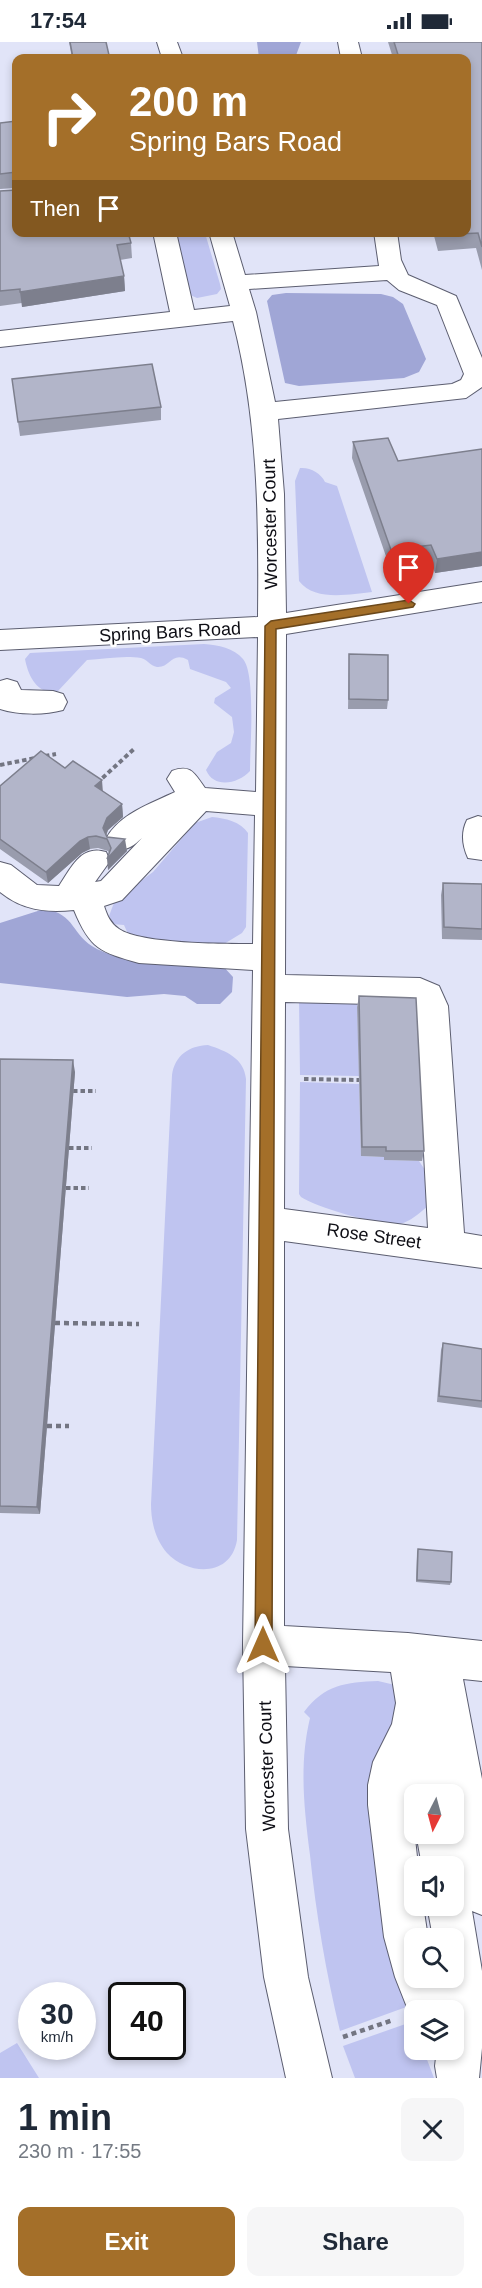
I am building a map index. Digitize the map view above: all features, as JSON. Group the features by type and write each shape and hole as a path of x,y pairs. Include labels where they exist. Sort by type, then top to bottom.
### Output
{"street":[{"path":"165,237 184,318"},
{"name":"Worcester Court","path":"221,237 239,297 264,412 268,454 271,535 271,805 263,1645 267,1829 286,1977 309,2078"},
{"path":"264,412 457,392 471,385 476,374 448,301 441,296 406,286 398,280 393,272 386,237"},
{"path":"0,339 184,318 239,297 393,272"},
{"name":"Spring Bars Road","path":"0,640 271,626 482,592"},
{"path":"5,701 54,702"},
{"path":"122,839 142,821 192,792 271,805"},
{"path":"0,874 31,896 77,898 111,891 192,792"},
{"path":"77,898 88,867 96,861"},
{"path":"77,898 97,929 112,942 139,950 220,956 269,972 420,992 428,996 432,1006 447,1246"},
{"name":"Rose Street","path":"266,1222 482,1252"},
{"path":"263,1645 423,1654 482,1660"},
{"path":"405,1928 389,1805 389,1785 394,1762 412,1730 423,1654"},
{"path":"423,1654 482,1894"},
{"path":"416,1704 429,1784"},
{"path":"449,1916 449,2000"}],"path":[{"path":"93,786 134,749"},
{"path":"0,765 56,754"},
{"path":"294,1078 359,1080"},
{"path":"74,1091 96,1091"},
{"path":"69,1148 92,1148"},
{"path":"66,1188 89,1188"},
{"path":"55,1323 139,1324"},
{"path":"47,1426 69,1426"},
{"path":"336,2040 404,2038"}],"shaded area":[{"path":"257,42 301,42 296,54 258,54"},
{"path":"175,237 206,237 221,289 217,294 197,298 188,294"},
{"path":"286,293 381,294 393,297 403,304 426,359 419,372 404,378 299,386 285,383 267,301 272,295"},
{"path":"300,468 315,471 325,482 337,486 372,592 343,595 323,594 306,588 299,581 295,481"},
{"path":"204,644 220,646 235,652 243,659 250,680 250,771 233,781 215,780 206,770 217,752 231,743 234,732 232,717 214,703 215,698 231,688 226,682 190,669 188,660 178,657 162,667 157,667 141,658 121,657 87,660 58,691 51,692 35,683 28,671 25,659 30,653"},
{"path":"212,817 232,821 248,833 246,927 242,933 224,944 154,942 128,934 124,925 111,924 109,916 115,900 153,872 195,823"},
{"path":"44,909 62,915 88,943 112,955 142,961 222,965 233,977 232,992 220,1004 197,1004 185,996 164,994 127,997 0,983 0,923"},
{"path":"299,999 357,1001 359,1076 300,1075"},
{"path":"208,1045 233,1056 242,1066 246,1079 237,1540 227,1561 208,1569 197,1569 176,1561 159,1542 154,1530 151,1504 172,1075 176,1062 184,1053 195,1047"},
{"path":"300,1082 359,1084 361,1156 384,1157 385,1160 419,1161 429,1176 427,1207 408,1221 392,1224 350,1215 320,1206 301,1197 299,1194"},
{"path":"378,1681 395,1685 399,1692 404,1916 406,1916 407,1928 404,1928 404,1988 408,1988 409,2000 404,2000 404,2008 340,2031 315,1899 304,1803 305,1752 310,1718 304,1712 328,1691 356,1682"},
{"path":"404,2025 404,2060 427,2060 434,2078 355,2078 343,2046"},
{"path":"17,2043 18,2060 28,2060 39,2078 0,2078 0,2053"}],"building":[{"path":"70,42 106,42 109,54 72,54"},
{"path":"394,42 482,42 482,247 478,233 471,233 471,54 398,54"},
{"path":"12,122 12,172 0,174 0,123"},
{"path":"12,190 12,237 129,237 131,243 117,245 124,276 20,292 20,289 0,291 0,191"},
{"path":"152,364 161,407 18,422 12,379"},
{"path":"388,438 398,461 482,449 482,552 437,559 431,545 391,550 353,442"},
{"path":"349,654 388,655 388,700 349,699"},
{"path":"41,751 65,768 73,761 102,780 95,786 122,804 107,818 103,828 107,837 125,839 107,859 111,848 107,839 96,836 88,837 80,841 46,872 0,839 0,786"},
{"path":"443,883 482,884 482,929 444,927"},
{"path":"359,996 416,998 424,1151 386,1151 386,1147 362,1147"},
{"path":"0,1059 73,1060 37,1507 0,1506"},
{"path":"443,1343 482,1349 482,1401 439,1396"},
{"path":"418,1549 452,1552 451,1582 417,1580"}],"route":[{"path":"263,1645 271,626 409,604"}]}
